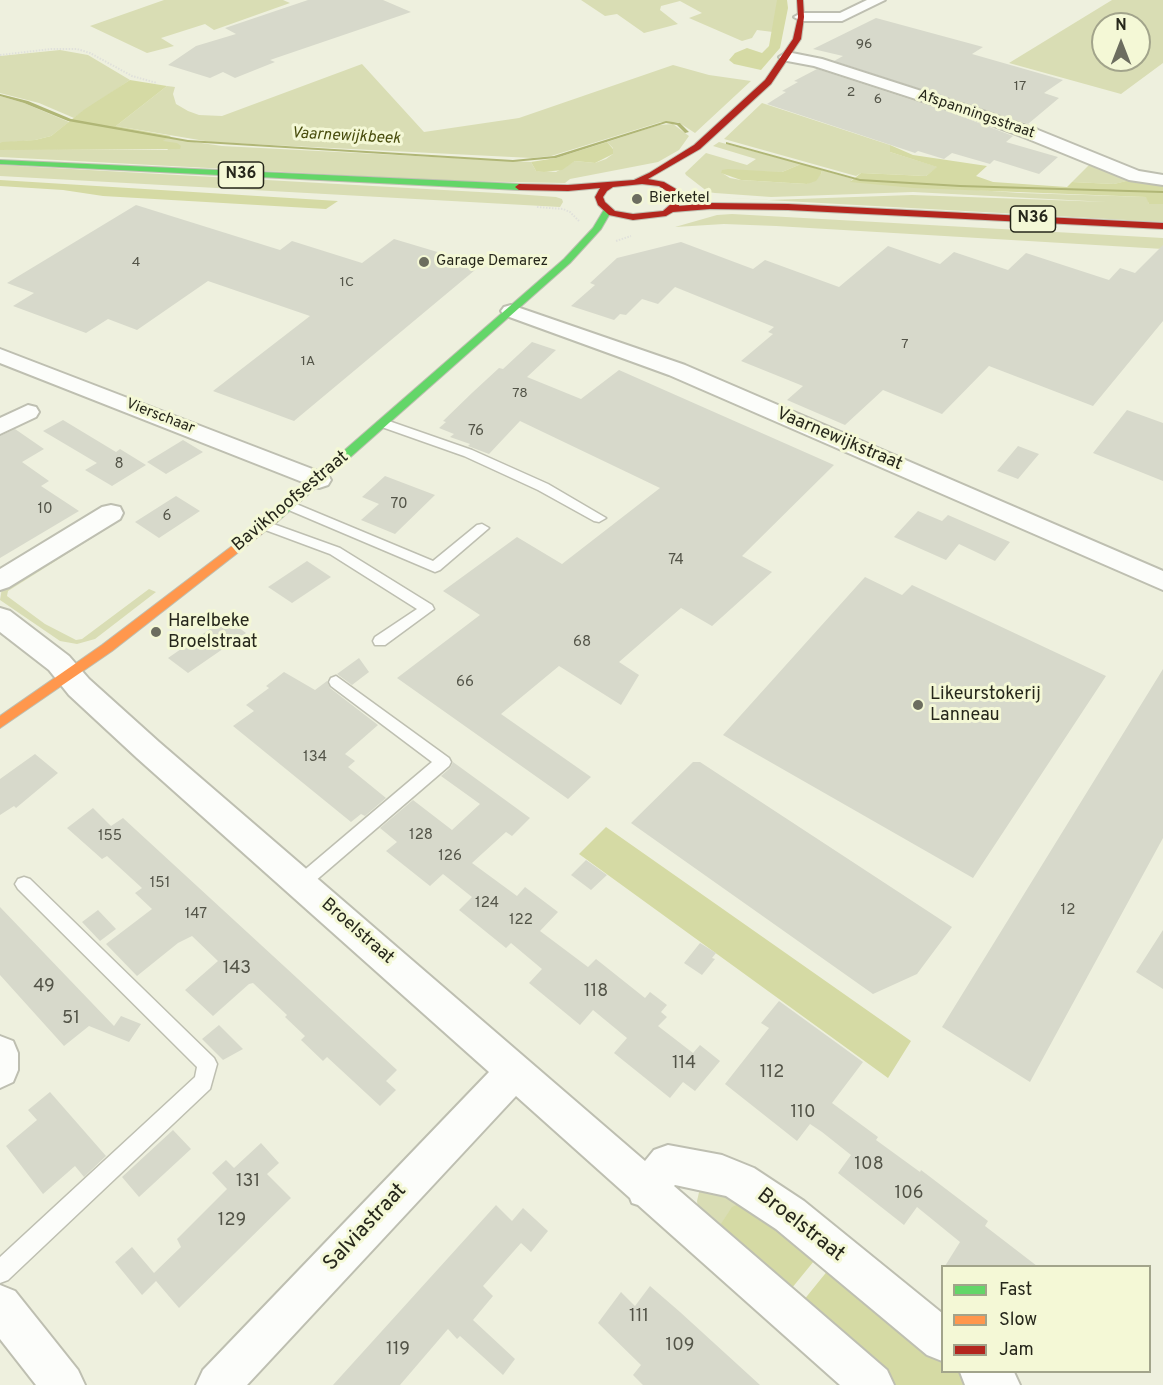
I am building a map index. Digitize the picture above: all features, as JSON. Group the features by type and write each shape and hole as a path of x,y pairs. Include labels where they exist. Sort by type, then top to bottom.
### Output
{"street":[{"path":"671,197 668,179 697,147 768,82 787,57 797,39 801,17 800,0"},
{"path":"822,0 832,18"},
{"path":"801,17 832,18 849,15 878,0"},
{"name":"Afspanningsstraat","path":"787,57 817,62 976,114 1135,176 1163,180"},
{"path":"637,181 652,175 697,147"},
{"name":"N36","path":"0,162 482,187 576,188 637,181 652,182 671,197 710,206 788,207 1163,226"},
{"name":"Bavikhoofsestraat","path":"0,723 69,675 206,572 319,480 567,261 597,229 604,207 599,197 604,189 611,185"},
{"name":"N36","path":"482,187 579,197 620,215 635,218 655,216 671,197"},
{"name":"Bavikhoofsestraat","path":"567,261 595,247 614,230 635,218"},
{"name":"Vaarnewijkstraat","path":"511,310 677,370 1163,580"},
{"name":"Vierschaar","path":"0,355 319,480"},
{"path":"0,427 28,412"},
{"path":"0,581 111,513"},
{"name":"Broelstraat","path":"0,618 58,663 147,750 872,1385"},
{"path":"0,1053 0,1070"},
{"name":"Salviastraat","path":"218,1385 514,1071"},
{"name":"Broelstraat","path":"646,1189 668,1164 722,1174 740,1182 790,1215 941,1339"},
{"path":"0,1305 63,1385"},
{"path":"983,1373 998,1385"}],"lane":[{"path":"383,423 468,453 543,487 599,518"},
{"path":"289,505 435,567 482,528"},
{"path":"265,525 334,551 427,609 380,641"},
{"path":"301,883 443,762 336,682"},
{"path":"0,1272 203,1082 207,1064 24,884"}],"path":[{"path":"0,55 51,49 77,49 90,53 132,76 157,83"},
{"path":"563,209 570,212 582,225"}],"green space":[{"path":"164,0 283,0 290,3 214,30 205,24 161,38 174,46 147,53 90,26"},
{"path":"581,0 777,0 778,6 773,32 757,30 752,38 742,41 689,18 702,13 680,1 661,6 660,10 678,24 644,33 617,14 605,16"},
{"path":"777,0 787,0 788,8 780,48 761,70 734,64 729,60 735,53 747,48 762,53 769,46"},
{"path":"1112,0 1163,0 1163,63 1151,72 1151,12 1092,12"},
{"path":"1091,13 1091,72 1151,72 1121,94 1009,63"},
{"path":"60,50 88,55 130,80 74,118 39,103 0,93 0,56"},
{"path":"362,64 424,132 519,118 673,65 709,75 751,81 695,133 678,122 661,122 551,156 532,158 211,142 116,126 167,86 175,87 173,94 176,104 188,111 199,115 222,116"},
{"path":"130,80 167,86 116,126 171,136 163,141 177,143 181,146 180,149 0,150 2,142 35,140 51,136 85,109"},
{"path":"0,96 24,103 69,122 51,136 0,143"},
{"path":"762,103 890,145 890,152 938,167 926,176 861,173 856,176 724,139"},
{"path":"673,124 689,136 679,150 658,162 570,179 565,183 456,181 0,157 0,150 17,149 168,150 162,141 167,138 222,146 531,162 536,171 556,172 575,161 595,163 606,159 613,154 613,148 607,142 659,125"},
{"path":"1033,128 1163,182 1163,204 1149,204 1146,197 914,188 850,182 861,173 926,176 937,167 890,152 890,145 913,155 987,166 976,176 993,182 1067,187 1072,182 1114,184 1134,179 1020,132"},
{"path":"607,142 613,149 613,154 595,163 575,161 562,170 544,172 536,171 531,162 556,158"},
{"path":"719,142 801,164 782,172 722,171 730,178 741,180 807,184 821,174 822,170 853,179 851,181 1020,193 1147,197 1149,204 1163,204 1163,222 713,197 769,200 912,195 1107,202 913,192 771,197 708,192 685,173 706,153 747,165 756,159 713,146"},
{"path":"1092,162 1135,179 1114,184 1072,182"},
{"path":"801,164 822,170 816,181 807,184 741,180 721,173 722,170 728,169 782,172"},
{"path":"0,165 515,194 556,197 562,199 563,202 560,207 0,176"},
{"path":"0,180 338,201 326,209 103,196 63,190 0,186"},
{"path":"717,215 1163,238 1163,249 776,226 724,224 675,227"},
{"path":"110,519 116,523 8,591 7,596 45,624 76,640 82,639 149,589 156,592 95,639 77,644 60,641 0,600 2,588"},
{"path":"606,827 911,1041 888,1078 579,854"},
{"path":"700,1188 758,1202 715,1233 699,1216 697,1201"},
{"path":"743,1202 823,1250 787,1294 715,1233 732,1207"},
{"path":"833,1264 941,1352 941,1373 967,1373 982,1385 893,1385 799,1306"}],"building":[{"path":"308,0 383,0 411,12 270,60 275,62 235,78 223,72 210,78 168,65 196,46 236,34 225,28"},
{"path":"876,18 983,47 972,54 1063,80 1044,93 1059,98 1028,124 834,61 843,56 813,49"},
{"path":"817,69 958,115 1013,136 1006,142 1058,157 1039,174 994,160 990,164 952,153 944,159 918,151 915,153 767,104 786,92 782,91 798,82 794,81"},
{"path":"136,205 280,250 292,241 362,263 394,239 481,265 294,421 213,391 310,316 208,281 137,330 108,319 86,333 13,306 34,293 7,283"},
{"path":"681,242 753,269 765,260 839,287 888,246 940,264 954,252 1008,270 1026,253 1109,280 1120,268 1135,273 1163,245 1163,321 1093,406 989,366 942,414 883,390 845,425 787,400 803,386 741,361 773,334 768,332 774,327 675,287 658,304 642,299 626,315 620,314 614,320 571,306 595,285 590,283 617,258"},
{"path":"532,342 556,350 527,377 581,399 619,370 834,465 742,556 772,572 712,626 681,608 619,662 639,675 621,705 559,666 501,714 591,777 568,799 397,678 480,615 443,591 517,537 562,564 660,488 520,421 489,454 450,437 454,434 439,428 446,422 443,421 473,392 499,368 503,369"},
{"path":"1127,410 1163,423 1163,481 1093,453"},
{"path":"63,420 116,452 120,449 146,465 112,486 85,470 97,463 43,431"},
{"path":"15,429 44,449 22,462 49,481 41,486 79,511 0,558 0,436"},
{"path":"183,440 203,452 166,474 147,462"},
{"path":"1018,446 1039,454 1018,479 997,471"},
{"path":"385,476 435,495 395,534 361,520 379,504 362,497"},
{"path":"176,496 200,511 159,538 135,522"},
{"path":"918,511 942,521 948,515 1010,542 995,561 959,544 946,560 894,537"},
{"path":"307,561 331,577 292,603 268,587"},
{"name":"Likeurstokerij Lanneau","path":"865,577 902,595 912,585 1106,676 973,878 723,735"},
{"path":"226,618 246,633 188,673 168,658"},
{"path":"359,658 369,672 352,685 337,674"},
{"path":"1163,669 1163,838 1030,1082 942,1027"},
{"path":"284,672 315,690 327,681 330,688 378,725 345,754 355,761 348,767 386,798 365,816 361,814 351,822 233,726 254,711 246,705 269,688 266,686"},
{"path":"35,754 58,773 16,808 14,806 0,815 0,779"},
{"path":"453,762 530,818 512,836 506,832 472,863 517,896 525,887 558,912 540,931 588,967 596,959 645,998 650,992 667,1005 661,1012 667,1017 658,1026 693,1053 700,1045 720,1061 695,1091 683,1082 670,1098 614,1053 627,1038 593,1010 580,1025 529,983 542,969 511,943 506,948 459,910 472,897 443,874 430,886 386,851 397,842 380,828 413,800 452,830 480,804 441,776"},
{"path":"693,762 700,762 952,927 917,974 873,994 631,823"},
{"path":"93,808 111,826 123,818 397,1070 386,1081 396,1090 380,1106 327,1057 323,1061 301,1040 305,1036 285,1017 287,1015 253,983 213,1016 185,990 218,961 192,936 178,943 137,976 106,944 152,909 135,893 142,888 107,856 102,859 67,828"},
{"path":"586,860 607,875 591,890 571,875"},
{"path":"0,907 114,1026 121,1016 141,1024 129,1042 89,1026 64,1046 0,975"},
{"path":"98,910 116,929 100,941 82,922"},
{"path":"1163,930 1163,989 1136,972"},
{"path":"700,943 716,953 712,958 715,959 702,975 684,963"},
{"path":"779,1001 863,1062 832,1103 878,1137 876,1140 920,1172 921,1170 988,1221 985,1226 1036,1265 946,1265 960,1242 917,1207 904,1225 838,1173 851,1155 822,1132 810,1124 797,1141 725,1084 769,1028 761,1023"},
{"path":"219,1025 243,1049 223,1060 202,1039"},
{"path":"50,1092 106,1156 84,1177 75,1166 43,1194 6,1146 37,1120 28,1110"},
{"path":"173,1130 191,1149 139,1197 122,1177"},
{"path":"261,1143 279,1163 267,1174 291,1198 179,1308 156,1281 142,1295 115,1262 132,1247 154,1273 181,1247 177,1239 227,1189 212,1173 226,1160 234,1168"},
{"path":"496,1205 512,1221 523,1208 548,1231 531,1252 521,1243 483,1286 493,1296 473,1320 515,1359 503,1375 460,1336 457,1339 448,1329 400,1385 333,1385"},
{"path":"650,1286 760,1385 643,1385 633,1375 641,1365 598,1323 621,1292 635,1306"}],"waterway":[{"name":"Vaarnewijkbeek","path":"0,95 26,102 70,120 188,141 513,161 554,157 666,122 678,124 687,132"},
{"path":"728,143 860,180 960,186 1163,192"}],"traffic: fast":[{"path":"0,162 519,187"},
{"path":"273,519 567,261 597,229 608,210"}],"traffic: slow":[{"path":"0,723 107,648 273,519"}],"traffic: jam":[{"path":"637,181 652,175 697,147 768,82 797,39 801,17 800,0"},
{"path":"642,181 661,184 673,191 677,197 676,204 666,213 633,217 612,213 601,203 599,197 604,189 611,185 642,181"},
{"path":"519,187 568,188 611,185"},
{"path":"672,209 710,206 788,207 1163,226"}],"place":[{"name":"Bierketel","path":"637,199"},
{"name":"Garage Demarez","path":"424,262"},
{"name":"Harelbeke Broelstraat","path":"156,632"},
{"name":"Likeurstokerij Lanneau","path":"918,705"}]}
